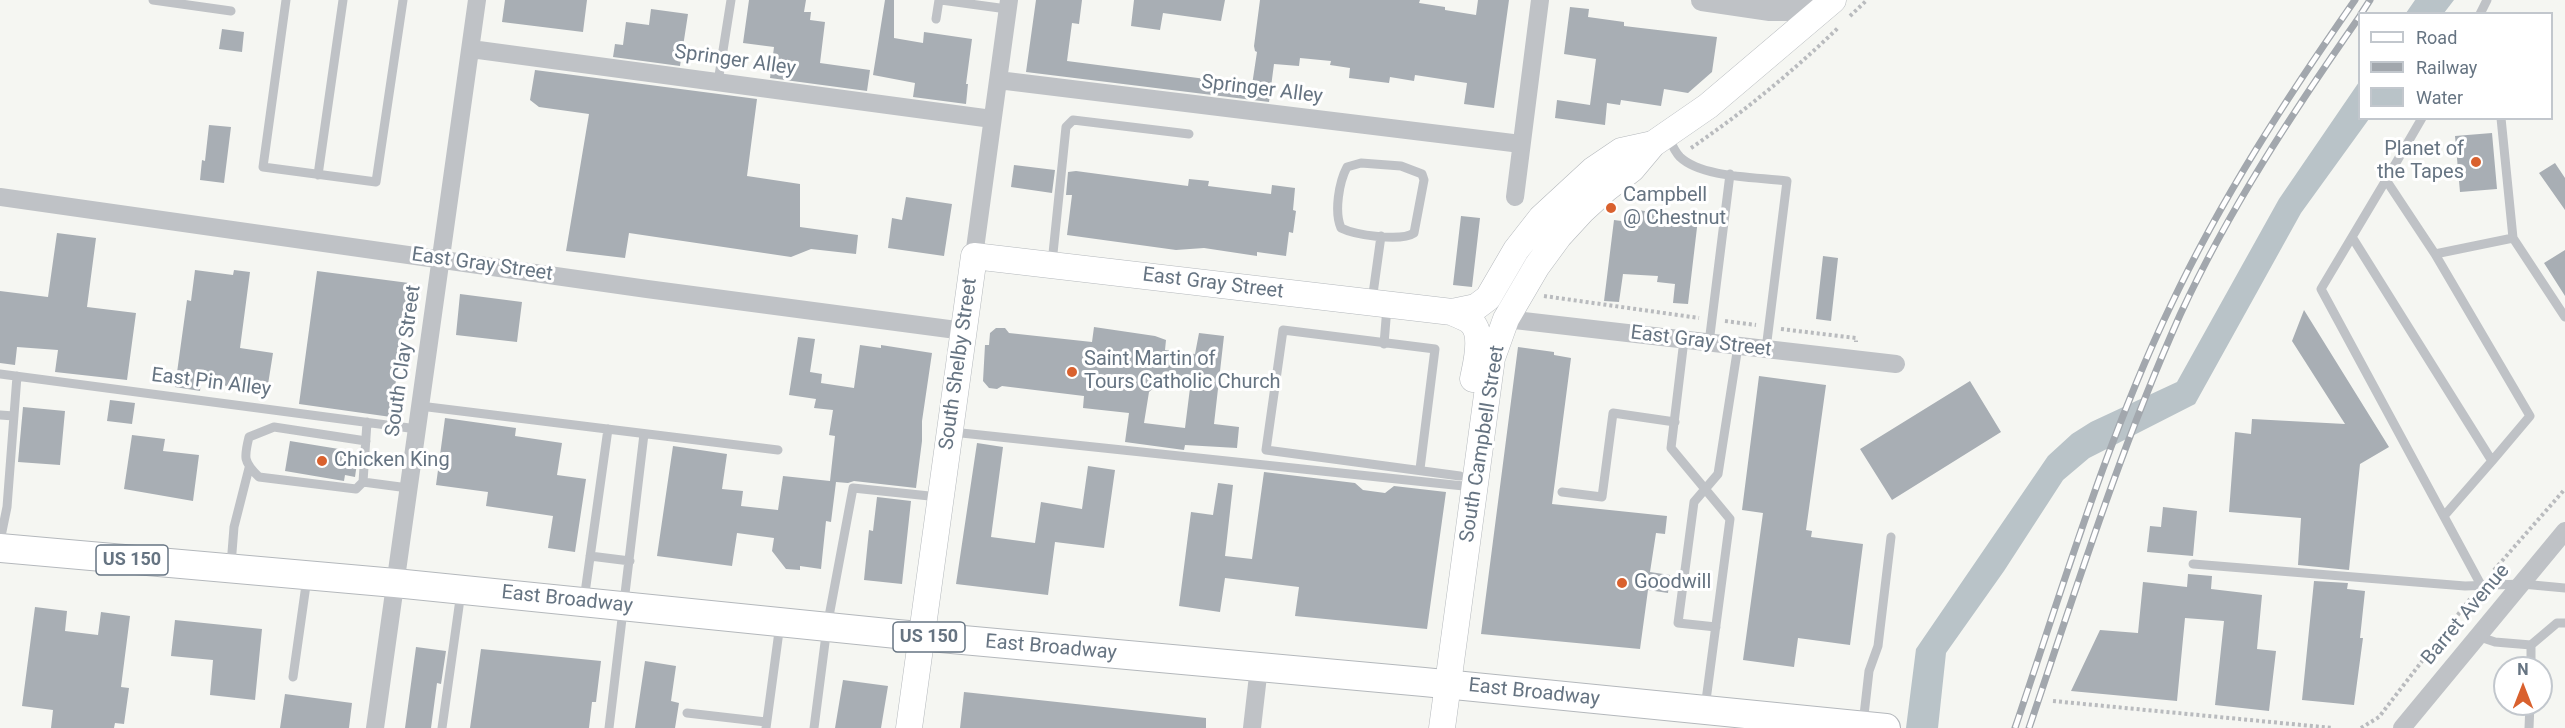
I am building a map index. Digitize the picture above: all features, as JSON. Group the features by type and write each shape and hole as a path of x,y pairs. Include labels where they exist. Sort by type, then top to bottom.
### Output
{"main road":[{"path":"1452,312 1476,307 1488,298 1516,250 1541,218 1593,170 1621,151 1666,145 1708,106 1827,5"},
{"name":"South Campbell Street","path":"1464,483 1492,358 1506,319 1537,266 1559,236 1606,189 1666,145"},
{"name":"East Gray Street","path":"974,256 1452,312"},
{"name":"South Shelby Street","path":"909,728 974,256"},
{"name":"South Campbell Street","path":"1442,728 1463,569 1464,483 1478,337 1470,321 1452,312"},
{"name":"East Broadway","path":"0,548 395,583 827,627 1448,685 1803,724 1875,727"}],"street":[{"name":"South Clay Street","path":"375,728 477,0"},
{"path":"1515,197 1540,0"},
{"path":"1702,0 1770,10 1827,5"},
{"name":"South Shelby Street","path":"974,256 1008,4"},
{"name":"Springer Alley","path":"471,49 992,119"},
{"name":"Springer Alley","path":"998,80 1521,144"},
{"name":"East Gray Street","path":"0,197 658,291 964,331"},
{"name":"East Gray Street","path":"1506,319 1896,364"},
{"name":"Barret Avenue","path":"2402,728 2565,531"},
{"path":"1252,728 1259,667"}],"lane":[{"path":"153,0 213,4 231,11"},
{"path":"286,0 263,167 376,182 403,0"},
{"path":"318,175 343,0"},
{"path":"718,82 731,0"},
{"path":"936,19 940,0 1008,4"},
{"path":"1052,265 1066,127 1073,120 1189,134"},
{"path":"2421,120 2321,289 2481,585"},
{"path":"2501,120 2513,238 2565,317"},
{"path":"1666,145 1696,167 1787,182 1766,349"},
{"path":"1352,164 1401,166 1422,174 1424,180 1414,233 1401,238 1381,236 1347,231 1341,228 1337,220 1342,177 1347,167 1352,164"},
{"path":"1709,343 1730,174"},
{"path":"2386,180 2435,254 2530,416 2444,516"},
{"path":"1381,236 1380,304 1384,344"},
{"path":"2352,237 2492,461"},
{"path":"2435,254 2513,238"},
{"path":"1420,469 1435,349 1282,330 1266,450 1420,469 1464,483"},
{"path":"1684,340 1671,448 1730,519 1716,627 1691,712"},
{"path":"1716,627 1678,623 1694,502 1718,474 1738,346"},
{"name":"East Pin Alley","path":"0,374 417,429"},
{"path":"0,542 5,462 12,445 17,376"},
{"path":"420,406 778,450"},
{"path":"1562,492 1602,497 1613,413 1675,422"},
{"path":"0,415 14,416"},
{"path":"366,441 274,427 249,437 244,456 249,468 259,477 356,489 363,482 366,441 367,422"},
{"path":"583,602 608,429"},
{"path":"950,432 1464,483"},
{"path":"609,728 644,434"},
{"path":"0,444 12,445"},
{"path":"231,569 234,527 249,468"},
{"path":"363,482 408,488"},
{"path":"814,728 827,627 853,488 940,497"},
{"path":"1875,727 1869,671 1878,646 1891,537"},
{"path":"590,556 630,561"},
{"path":"2193,564 2465,586 2522,584 2565,588"},
{"path":"293,676 308,576"},
{"path":"442,728 461,590"},
{"path":"687,713 766,725 781,622"},
{"path":"2477,636 2495,642 2531,645 2557,623 2565,623"},
{"path":"2531,645 2531,656"}],"path":[{"path":"1666,145 1730,121 1796,68 1867,0"},
{"path":"1542,286 1541,294 1546,298 1856,338 1853,360"},
{"path":"2361,728 2379,717 2481,585 2565,489"},
{"path":"2053,701 2333,728"}],"water":[{"path":"2415,0 2454,0 2445,12 2407,12"},
{"path":"2358,83 2358,120 2368,120 2301,213 2195,404 2089,458 2063,480 2004,571 1946,653 1938,728 1906,728 1916,649 2048,456 2072,434 2091,422 2177,382 2279,199"}],"building":[{"path":"505,0 587,0 583,32 502,22"},
{"path":"749,0 806,0 804,12 811,12 810,20 825,22 820,63 870,70 867,91 770,78 774,47 743,43"},
{"path":"885,0 894,0 894,38 923,43 924,32 972,39 966,84 968,84 966,104 913,97 915,83 873,75"},
{"path":"1036,0 1082,0 1079,24 1072,23 1067,61 1252,85 1257,52 1254,46 1260,0 1420,0 1419,3 1445,7 1445,10 1476,15 1478,0 1509,0 1494,108 1464,104 1467,83 1415,75 1414,81 1390,77 1389,83 1349,78 1350,68 1330,65 1331,61 1300,58 1299,66 1274,64 1269,102 1026,72"},
{"path":"1134,0 1225,0 1221,21 1163,13 1160,30 1131,26"},
{"path":"1570,7 1589,9 1588,17 1624,22 1624,26 1717,37 1712,72 1688,93 1664,89 1661,106 1621,100 1620,105 1607,103 1605,125 1555,118 1557,100 1590,105 1596,59 1564,54"},
{"path":"651,9 688,14 680,66 613,57 615,44 623,45 626,22 649,25"},
{"path":"222,29 244,32 242,52 219,49"},
{"path":"535,70 757,99 747,176 800,184 800,227 858,235 856,254 811,249 791,257 629,233 625,258 566,251 589,114 539,107 530,100"},
{"path":"209,125 231,127 224,183 200,180 202,160 205,161"},
{"name":"Planet of the Tapes","path":"2492,133 2497,189 2460,192 2455,136"},
{"path":"2555,163 2565,178 2565,210 2539,173"},
{"path":"1014,165 1055,170 1052,193 1011,187"},
{"path":"1076,171 1188,186 1189,179 1209,181 1208,186 1271,194 1272,185 1295,188 1293,210 1296,211 1293,233 1289,232 1286,256 1257,252 1257,256 1204,248 1176,250 1067,235 1072,195 1066,195 1068,172"},
{"path":"906,197 952,204 944,256 888,248 892,218 902,220"},
{"path":"1638,210 1698,219 1688,304 1673,303 1675,284 1657,282 1658,276 1623,274 1619,302 1604,301 1614,220 1636,223"},
{"path":"1461,216 1480,218 1472,287 1453,285"},
{"path":"57,233 96,238 87,307 136,313 127,380 55,372 58,350 17,347 15,365 0,363 0,291 48,297"},
{"path":"2565,250 2565,296 2544,263"},
{"path":"1823,256 1838,258 1831,321 1816,319"},
{"path":"195,270 233,275 234,270 250,272 240,348 273,353 266,397 245,394 246,388 201,383 200,391 175,387 187,300 191,301"},
{"path":"317,271 409,283 391,417 299,404"},
{"path":"460,294 522,302 517,342 456,335"},
{"path":"2304,310 2389,447 2360,464 2349,570 2298,565 2301,518 2229,512 2235,432 2251,434 2252,419 2345,424 2292,341"},
{"name":"Saint Martin of Tours Catholic Church","path":"1094,327 1155,336 1166,340 1165,350 1195,354 1199,333 1224,336 1214,424 1239,427 1237,448 1185,445 1184,450 1125,442 1129,413 1083,408 1084,396 1002,386 997,389 989,388 983,381 985,345 989,345 990,333 996,328 1005,328 1009,333 1092,342","holes":["1160,382 1190,388 1185,428 1144,423 1149,392"]},
{"path":"798,337 815,339 810,372 822,374 821,383 854,388 860,345 881,348 881,345 932,353 922,421 916,488 854,481 836,482 831,522 826,521 821,569 800,566 800,570 786,569 772,551 774,538 737,533 732,566 657,556 673,446 727,454 722,489 743,491 741,506 778,510 783,476 830,481 835,436 829,435 833,410 814,408 816,399 789,395"},
{"path":"1518,347 1554,352 1554,355 1571,358 1552,504 1667,516 1665,534 1656,533 1650,572 1670,575 1668,593 1648,590 1640,649 1481,634"},
{"path":"1759,376 1826,385 1806,530 1812,531 1811,537 1863,544 1850,645 1798,638 1794,667 1743,660 1763,513 1742,510"},
{"path":"1970,381 2001,432 1892,500 1860,449"},
{"path":"110,400 135,403 132,424 107,421"},
{"path":"23,407 65,411 60,465 18,462"},
{"path":"445,418 516,428 515,436 562,443 557,475 586,479 575,552 548,548 553,516 486,506 488,492 436,485"},
{"path":"132,435 165,439 163,451 199,455 193,501 124,489"},
{"path":"290,441 351,451 350,455 358,456 355,477 345,475 344,481 285,471"},
{"path":"977,443 1003,447 991,537 1035,543 1041,502 1082,509 1088,466 1115,470 1104,548 1055,542 1048,595 956,584"},
{"path":"1264,472 1355,483 1363,490 1385,493 1394,486 1446,492 1427,629 1295,616 1299,587 1225,578 1220,612 1179,606 1191,512 1213,515 1218,483 1233,485 1225,556 1252,559"},
{"path":"877,497 911,501 902,584 864,580 869,530 873,531"},
{"path":"2163,507 2197,511 2193,556 2147,552 2150,526 2161,527"},
{"path":"2188,574 2212,576 2211,589 2262,595 2257,649 2276,651 2269,711 2215,705 2224,621 2185,618 2177,701 2071,691 2100,630 2138,633 2143,582 2187,587"},
{"path":"2314,581 2348,583 2347,589 2365,591 2360,638 2363,638 2354,705 2302,700"},
{"path":"35,607 67,611 65,631 98,635 101,612 130,616 121,687 129,688 124,724 115,723 114,728 51,728 53,710 22,706"},
{"path":"175,620 262,629 255,700 210,695 213,660 171,656"},
{"path":"416,647 446,651 441,684 437,683 431,728 405,728"},
{"path":"481,649 601,661 596,702 592,702 589,728 470,728"},
{"path":"645,661 676,666 671,701 679,703 675,728 635,728"},
{"path":"843,680 888,686 881,728 835,728"},
{"path":"964,692 1206,718 1206,728 960,728"},
{"path":"285,694 352,703 349,728 280,728"}],"railway":[{"path":"2015,728 2105,462 2170,307 2211,227 2256,149 2355,0"},
{"path":"2362,12 2370,0"},
{"path":"2029,728 2118,468 2180,315 2219,237 2263,162 2358,19"}],"place":[{"name":"Planet of the Tapes","path":"2476,162"},
{"name":"Campbell @ Chestnut","path":"1611,208"},
{"name":"Saint Martin of Tours Catholic Church","path":"1072,372"},
{"name":"Chicken King","path":"322,461"},
{"name":"Goodwill","path":"1622,583"}]}
